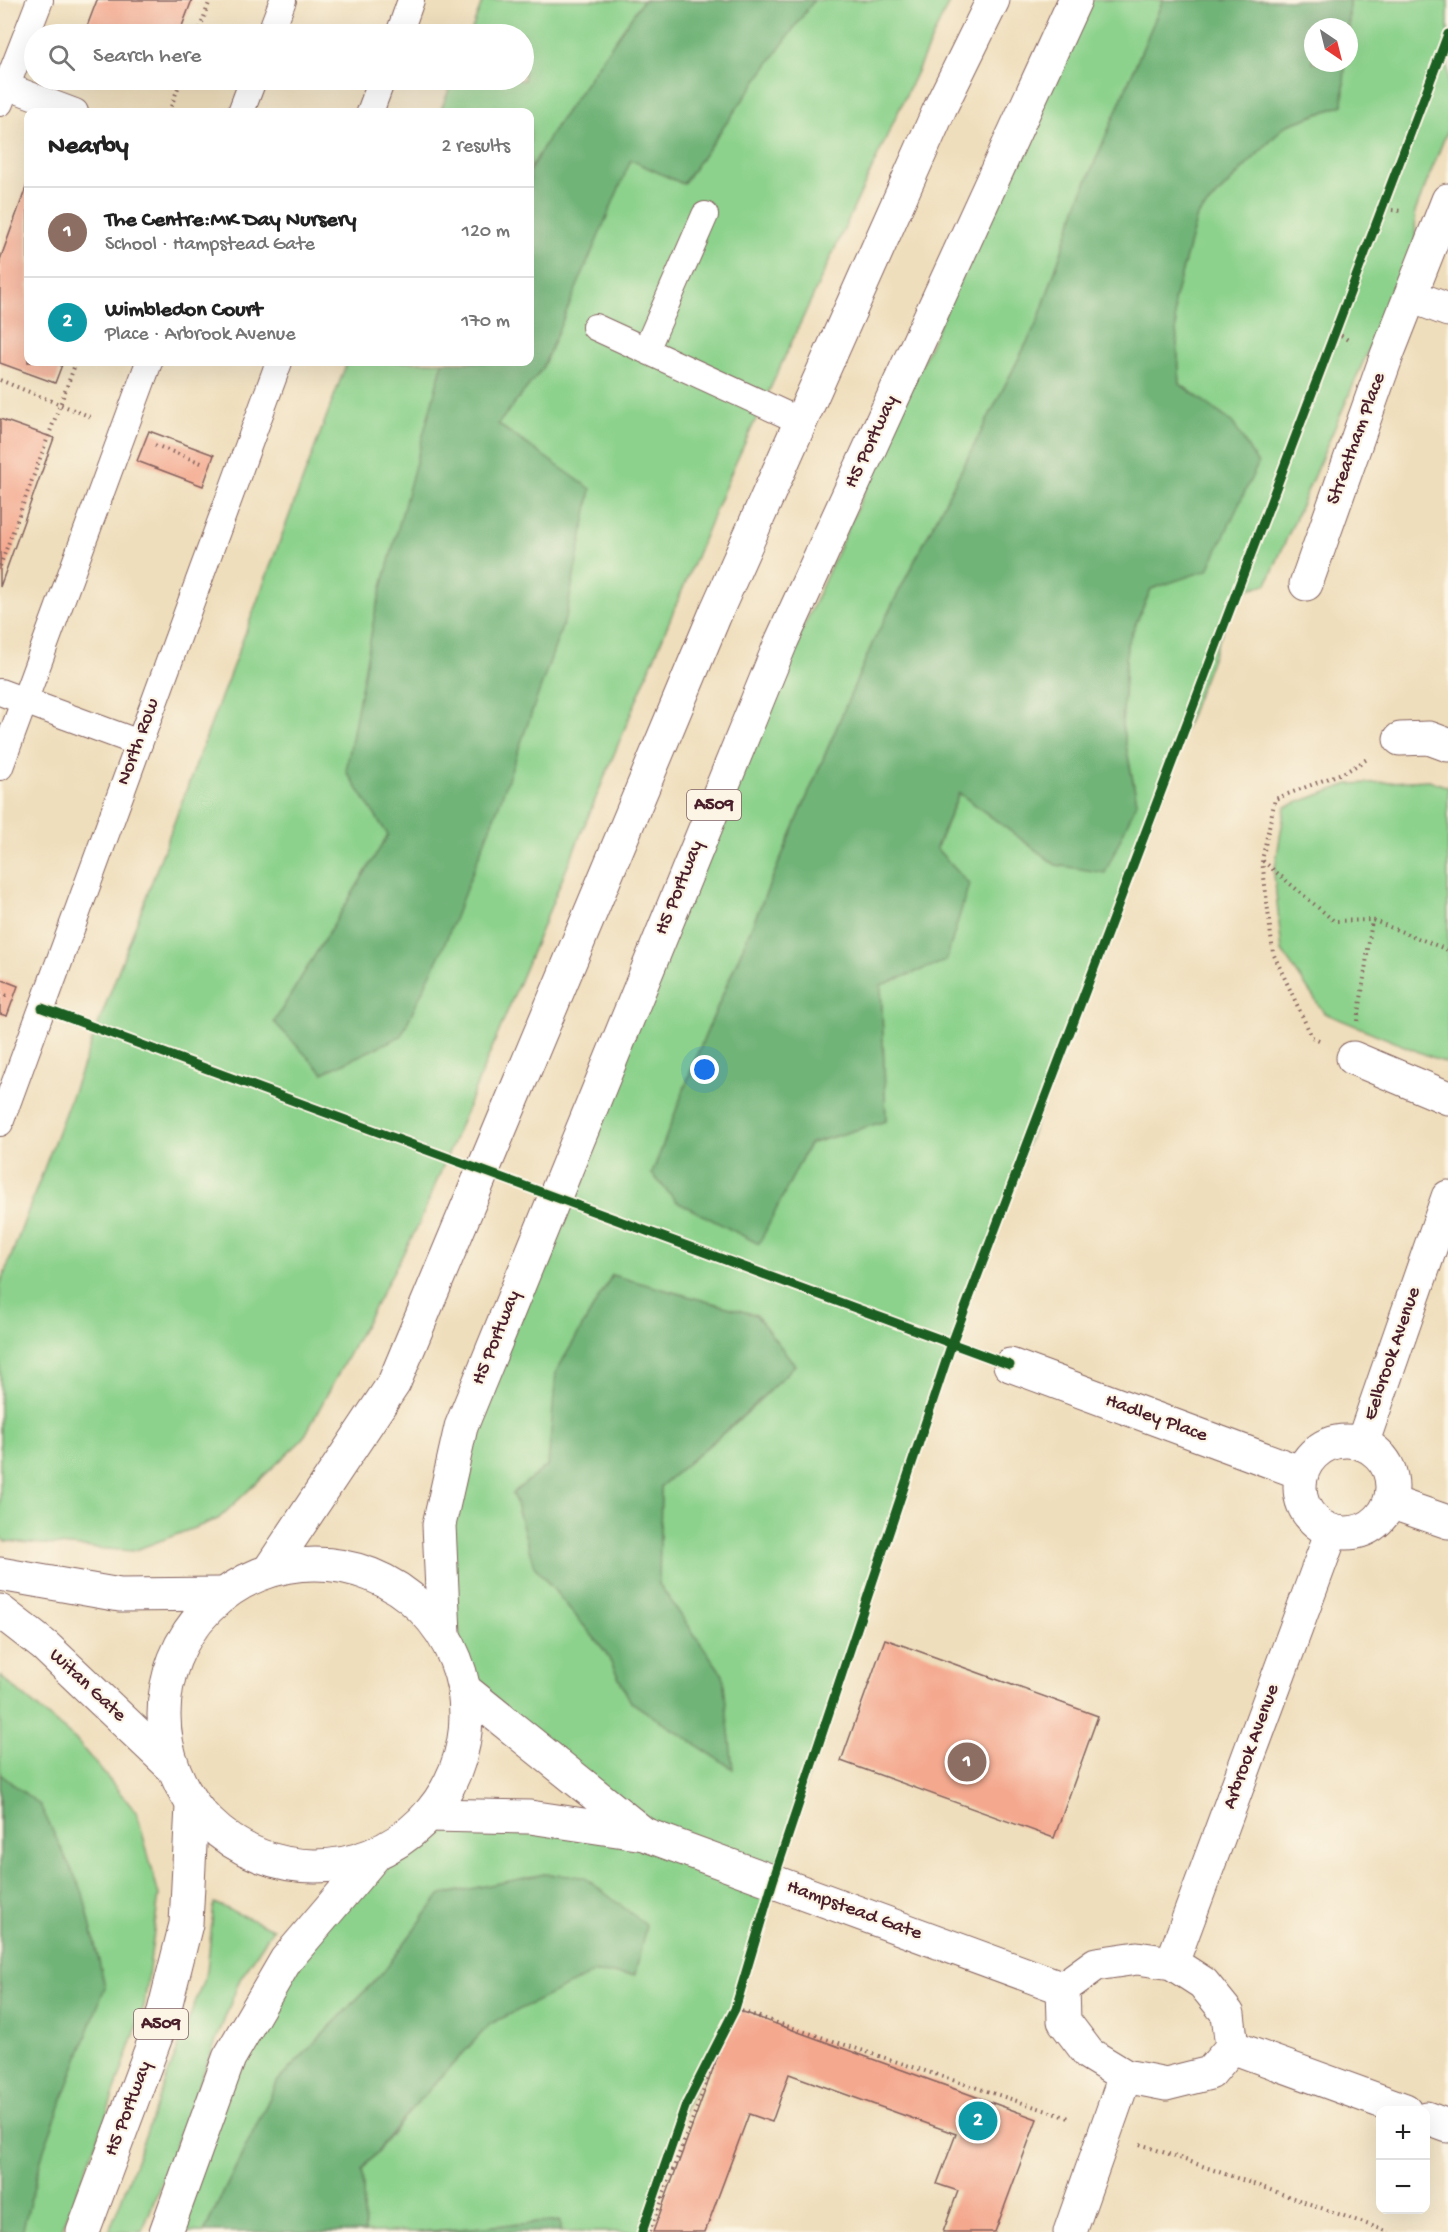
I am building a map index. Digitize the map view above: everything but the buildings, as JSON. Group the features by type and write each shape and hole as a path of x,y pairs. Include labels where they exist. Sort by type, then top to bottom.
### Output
{"main road":[{"path":"270,1569 394,1383 711,623 941,105 993,0"},
{"name":"H5 Portway","path":"444,1634 439,1525 461,1427 782,639 1075,0"},
{"name":"Streatham Place","path":"1306,584 1448,200"},
{"path":"1411,296 1448,310"},
{"path":"1400,739 1429,738 1448,745"},
{"path":"1353,1058 1448,1098"},
{"name":"Eelbrook Avenue","path":"1362,1444 1448,1197"},
{"name":"Hadley Place","path":"1010,1365 1302,1473"},
{"path":"1347,1441 1362,1444 1375,1451 1390,1474 1390,1502 1383,1514 1360,1531 1332,1531 1319,1524 1302,1502 1300,1488 1302,1473 1308,1460 1319,1449 1347,1441"},
{"path":"1390,1502 1448,1522"},
{"name":"Arbrook Avenue","path":"1172,1963 1332,1531"},
{"path":"320,1563 368,1572 412,1597 444,1634 457,1661 465,1690 466,1735 454,1777 430,1815 405,1837 377,1853 327,1867 276,1862 229,1841 192,1806 170,1764 162,1718 168,1671 189,1629 221,1594 270,1569 320,1563"},
{"path":"0,1574 120,1594 221,1594"},
{"name":"Witan Gate","path":"0,1611 45,1646 170,1764"},
{"name":"Hampstead Gate","path":"465,1690 644,1834"},
{"name":"H5 Portway","path":"83,2232 161,2023 186,1924 192,1806"},
{"name":"Hampstead Gate","path":"430,1815 530,1816 644,1834 1063,1988"},
{"path":"166,2232 229,2058 286,1960 377,1853"},
{"path":"1137,1958 1172,1963 1203,1983 1228,2014 1232,2047 1210,2073 1166,2084 1125,2076 1089,2054 1064,2021 1063,1988 1096,1964 1137,1958"},
{"path":"1232,2047 1394,2106"},
{"path":"1070,2232 1125,2076"},
{"path":"1430,2120 1448,2126"}],"lane":[{"path":"31,24 40,0"},
{"path":"274,24 283,0"},
{"path":"403,24 411,0"},
{"path":"24,41 3,94 59,108"},
{"path":"243,108 250,90"},
{"path":"372,108 378,90"},
{"path":"646,350 705,215"},
{"path":"595,327 800,421"},
{"path":"0,767 148,366"},
{"name":"North Row","path":"0,1123 278,366"},
{"path":"0,692 139,743"}],"path":[{"path":"202,24 210,0"},
{"path":"170,108 177,90"},
{"path":"1376,221 1384,198"},
{"path":"1331,342 1340,321"},
{"path":"0,566 75,366"},
{"path":"1372,920 1353,1058 1312,1037 1273,953 1262,860 1275,799 1347,771 1400,739"},
{"path":"1262,860 1334,921 1372,920 1448,950"},
{"path":"649,2232 738,1998"},
{"path":"685,2107 735,2009"},
{"path":"735,2009 1106,2132 1389,2232"},
{"path":"642,2232 681,2119"}],"green space":[{"path":"483,0 950,0 730,475 419,1224 303,1439 218,1519 133,1551 5,1541 0,1537 0,1286 345,366 534,366 534,108 442,108 449,90 534,90 534,24 474,24"},
{"path":"643,0 814,0 683,184 631,160 542,369 498,424 591,489 567,613 500,802 443,948 401,1036 323,1073 274,1022 388,835 346,771 375,613 442,366 534,366 534,163 552,132"},
{"path":"1085,0 1163,0 1079,200 1038,321 873,642 697,1055 652,1174 759,1243 809,1144 886,1121 881,984 959,793 1056,865 1137,802 1122,725 1127,644 1151,589 1208,569 1233,423 1180,384 1174,301 1197,216 1285,126 1343,105 1345,72 1358,72 1358,18 1349,18 1349,0 1448,0 1448,129 1415,212 1416,253 1367,353 1267,584 1237,592 952,1343 773,1881 735,2009 685,2107 642,2232 560,2232 559,2221 420,2232 365,2232 362,2170 415,2105 490,2024 594,1973 440,1896 383,1972 278,2081 204,2232 166,2232 229,2057 377,1853 405,1837 430,1815 642,1834 465,1690 457,1661 444,1634 439,1525 624,1027","holes":["795,1365 746,1414 661,1486 659,1584 723,1675 631,1702 605,1651 534,1566 513,1493 548,1465"]},
{"path":"1163,0 1349,0 1348,18 1304,18 1304,72 1345,72 1343,105 1285,126 1197,216 1174,301 1180,384 1233,423 1258,464 1208,570 1151,589 1127,644 1122,725 1137,802 1105,873 1056,865 959,793 936,848 969,884 946,961 881,985 886,1121 809,1144 759,1244 677,1202 652,1174 697,1055 873,642 1038,321 1079,200"},
{"path":"1429,780 1448,787 1448,1064 1324,1013 1282,951 1274,874 1285,807 1349,784"},
{"path":"612,1275 756,1315 795,1365 746,1413 661,1486 659,1584 723,1675 733,1769 631,1702 605,1651 534,1566 513,1493 548,1465 556,1372"},
{"path":"0,1676 75,1739 137,1813 159,1895 144,2006 97,2142 61,2232 0,2232"},
{"path":"0,1774 40,1805 83,1893 105,1987 44,2149 22,2232 0,2232"},
{"path":"544,1874 584,1877 646,1925 635,1975 594,1973 490,2024 415,2105 362,2170 365,2232 204,2232 278,2081 383,1972 440,1895"},
{"path":"214,1903 273,1929 240,1979 142,2232 109,2232 207,1971"},
{"path":"560,2221 560,2232 420,2232"}],"cycle path":[{"path":"642,2232 685,2107 735,2009 773,1881 952,1343 1448,34"},
{"path":"42,1008 1010,1365"}],"place":[{"name":"The Centre:MK Day Nursery","path":"967,1762"},
{"name":"Wimbledon Court","path":"978,2121"}]}
